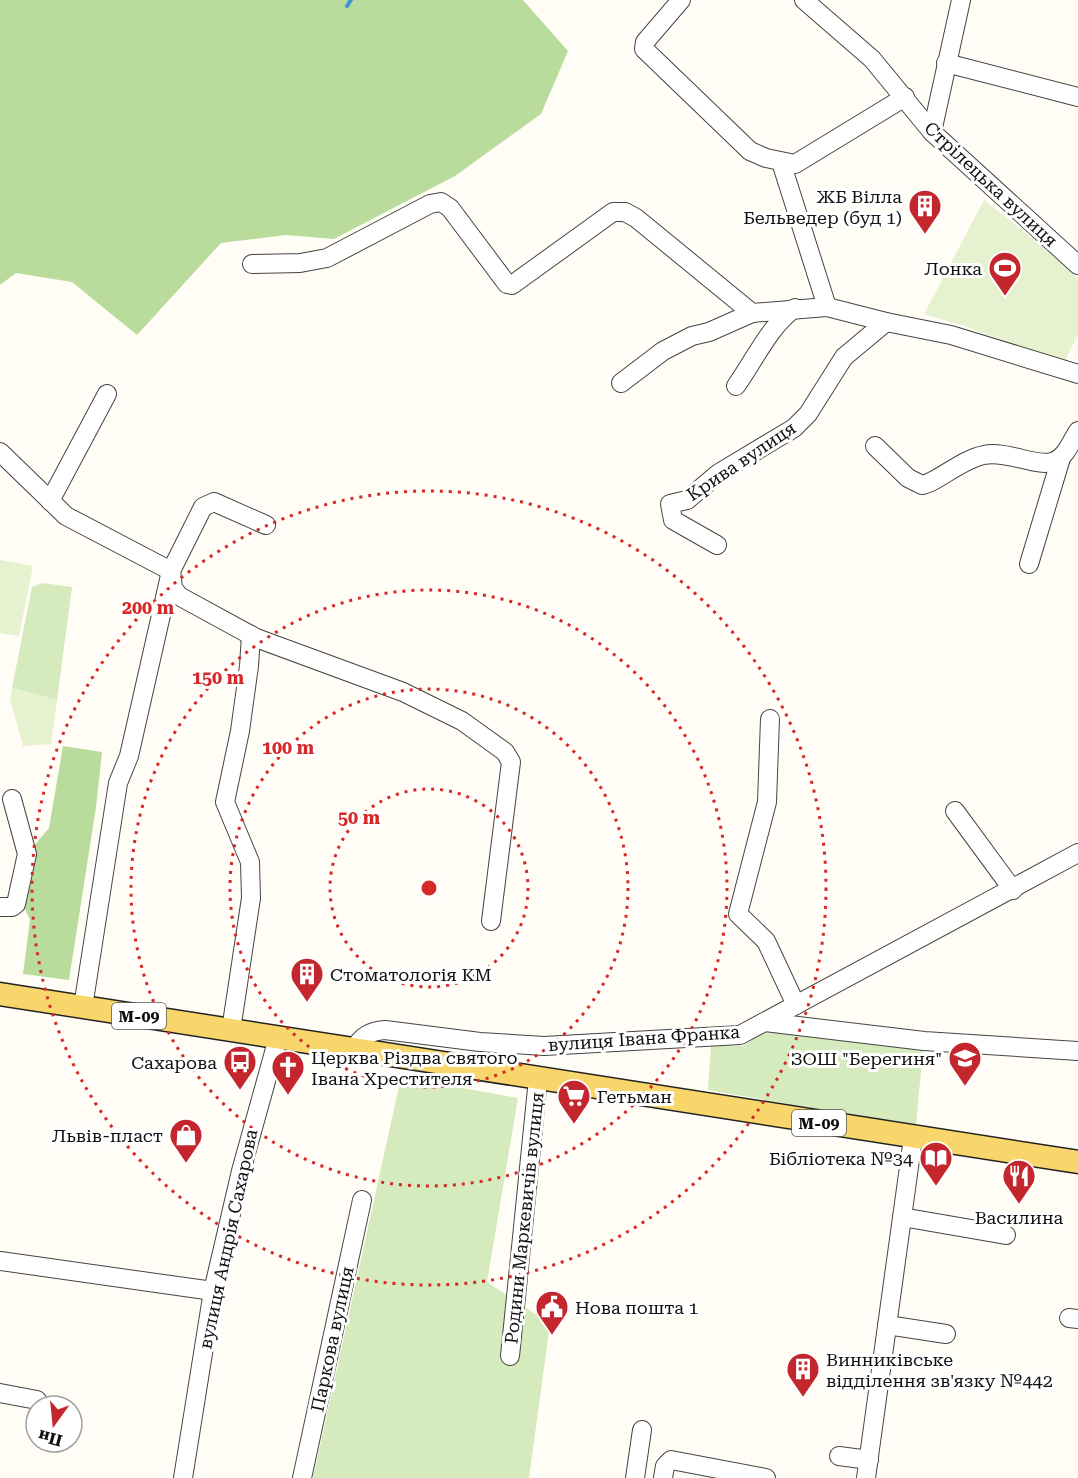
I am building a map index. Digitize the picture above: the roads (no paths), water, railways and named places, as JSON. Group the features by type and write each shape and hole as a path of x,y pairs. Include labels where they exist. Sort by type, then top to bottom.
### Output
{"main road":[{"name":"М-09","path":"0,994 1078,1162"}],"street":[{"path":"681,0 645,42 644,49 750,151 781,162 795,164 905,97"},
{"name":"Стрілецька вулиця","path":"804,0 872,59 932,132 1078,265"},
{"path":"932,132 961,0"},
{"path":"946,63 1078,96"},
{"path":"781,162 826,306"},
{"path":"252,264 300,263 327,258 430,204 441,202 450,208 507,284 512,285 613,212 620,211 636,218 752,313"},
{"path":"621,383 663,351 692,336 709,332 752,313 826,306 886,322 951,335 1078,374"},
{"path":"736,386 774,328 795,308"},
{"name":"Крива вулиця","path":"717,545 674,520 670,504 687,500 719,473 794,428 808,414 844,357 886,322"},
{"path":"50,501 107,394"},
{"path":"1029,564 1061,458 1078,431"},
{"path":"875,446 908,478 922,485 964,461 984,455 1002,454 1048,463 1061,458"},
{"path":"0,452 66,516 171,572"},
{"path":"83,1007 118,783 129,756 171,572 203,507 208,503 214,502 266,525"},
{"path":"171,572 173,588 179,596 253,636 404,692 462,721 505,752 511,762 491,921"},
{"path":"231,1030 251,898 250,862 225,802 240,731 253,636"},
{"path":"770,719 767,802 738,914 766,941 796,1005"},
{"path":"0,907 12,907 16,904 27,854 12,799"},
{"path":"955,811 1013,890"},
{"name":"вулиця Івана Франка","path":"354,1049 359,1040 372,1031 385,1030 480,1042 544,1046 740,1035 1078,853"},
{"path":"765,1022 924,1041 987,1043 1078,1051"},
{"name":"вулиця Андрія Сахарова","path":"183,1478 213,1291 241,1171 278,1038"},
{"name":"Родини Маркевичів вулиця","path":"510,1356 538,1079"},
{"path":"839,1456 868,1469 913,1138"},
{"name":"Паркова вулиця","path":"302,1478 362,1200"},
{"path":"902,1217 1006,1235"},
{"path":"0,1261 213,1291"},
{"path":"887,1325 946,1334"},
{"path":"0,1393 24,1398"},
{"path":"635,1478 642,1430"},
{"path":"663,1478 665,1466 671,1460 766,1478"}],"waterway":[{"path":"347,6 351,0"}],"place":[{"name":"ЖБ Вілла Бельведер (буд 1)","path":"925,235"},
{"name":"Лонка","path":"1005,297"},
{"name":"Стоматологія KM","path":"307,1003"},
{"name":"ЗОШ \"Берегиня\"","path":"965,1087"},
{"name":"Сахарова","path":"240,1091"},
{"name":"Церква Різдва святого Івана Хрестителя","path":"288,1096"},
{"name":"Гетьман","path":"574,1125"},
{"name":"Львів-пласт","path":"186,1164"},
{"name":"Бібліотека №34","path":"936,1187"},
{"name":"Василина","path":"1019,1205"},
{"name":"Нова пошта 1","path":"552,1336"},
{"name":"Винниківське відділення зв'язку №442","path":"803,1398"}]}
